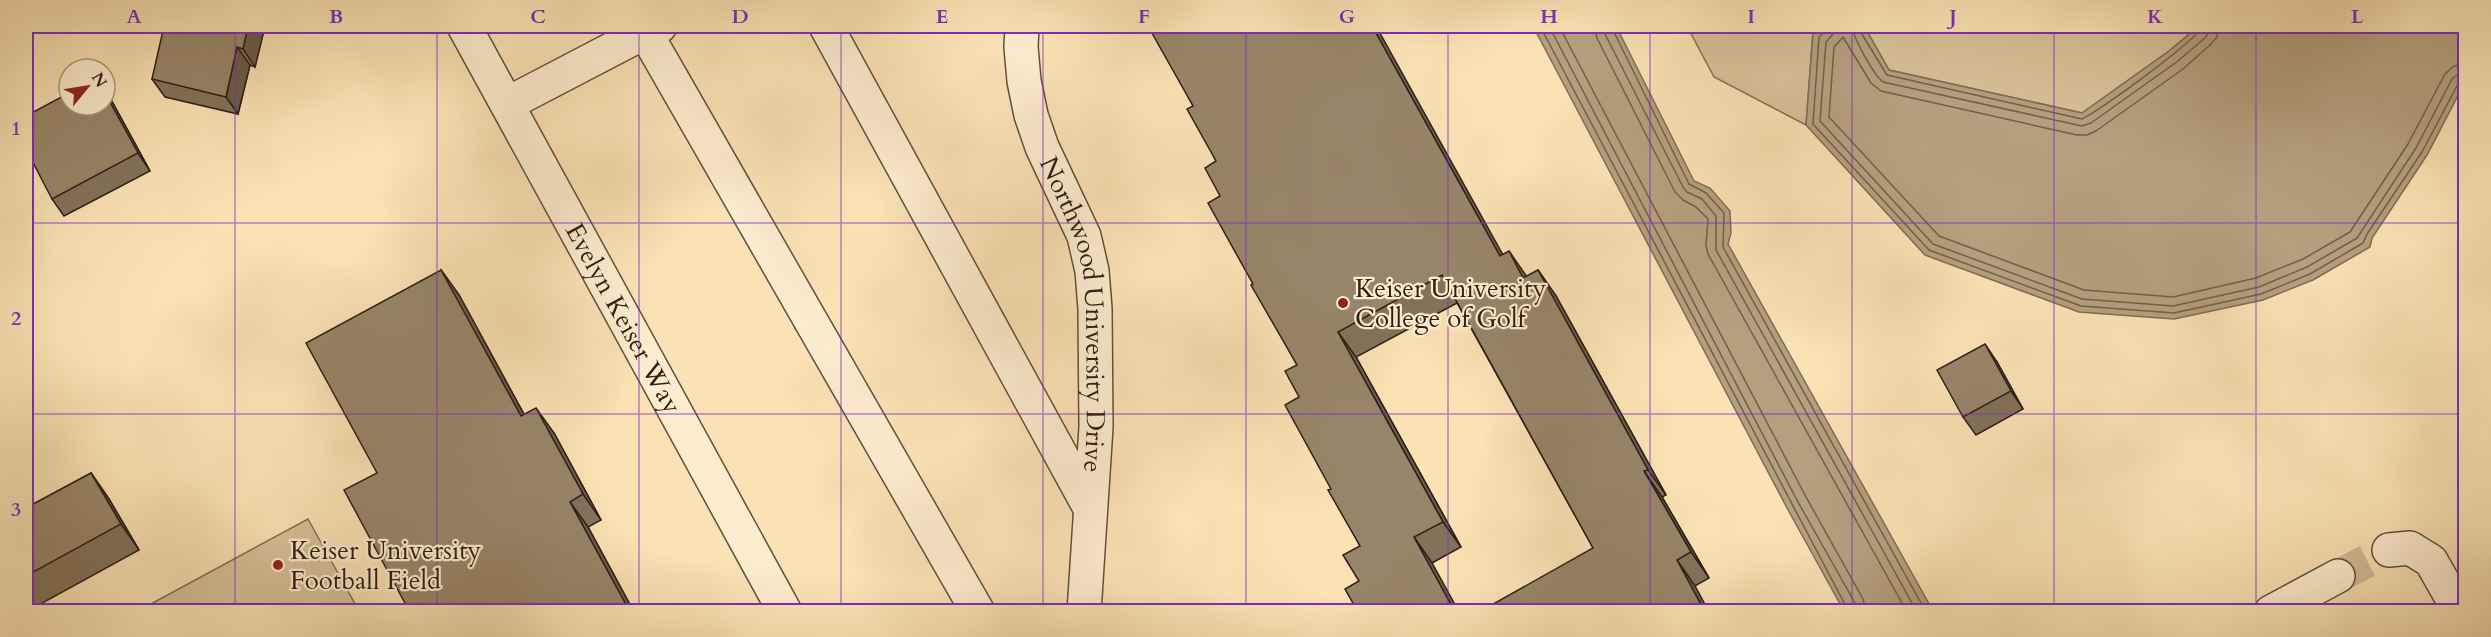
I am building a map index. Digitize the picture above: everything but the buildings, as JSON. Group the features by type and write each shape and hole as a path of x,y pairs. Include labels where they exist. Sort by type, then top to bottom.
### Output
{"street":[{"name":"Evelyn Keiser Way","path":"464,26 785,612"},
{"path":"826,26 1089,508"},
{"name":"Northwood University Drive","path":"1022,26 1024,81 1031,115 1042,147 1084,236 1092,271 1095,309 1096,427 1084,612"},
{"path":"507,104 653,28 978,612"},
{"path":"2389,550 2410,548 2431,561 2460,612"},
{"path":"2271,612 2338,576"}],"shaded area":[{"path":"1687,26 1826,26 1813,32 1806,125 1714,77"},
{"path":"1864,26 2199,26 2169,51 2082,113 1889,70"},
{"name":"Keiser University Football Field","path":"308,519 359,611 138,611"}],"water":[{"path":"1533,26 1616,26 1694,181 1710,188 1730,211 1731,233 1728,244 1933,611 1844,611 1787,508"},
{"path":"1826,26 1864,26 1889,70 2082,113 2169,51 2199,26 2465,26 2465,82 2427,155 2372,238 2370,247 2313,280 2263,300 2174,319 2079,312 1925,255 1806,125 1813,32"}],"tunnel":[{"path":"2338,576 2389,550"}],"place":[{"name":"Keiser University College of Golf","path":"1343,303"},
{"name":"Keiser University Football Field","path":"278,565"}]}
